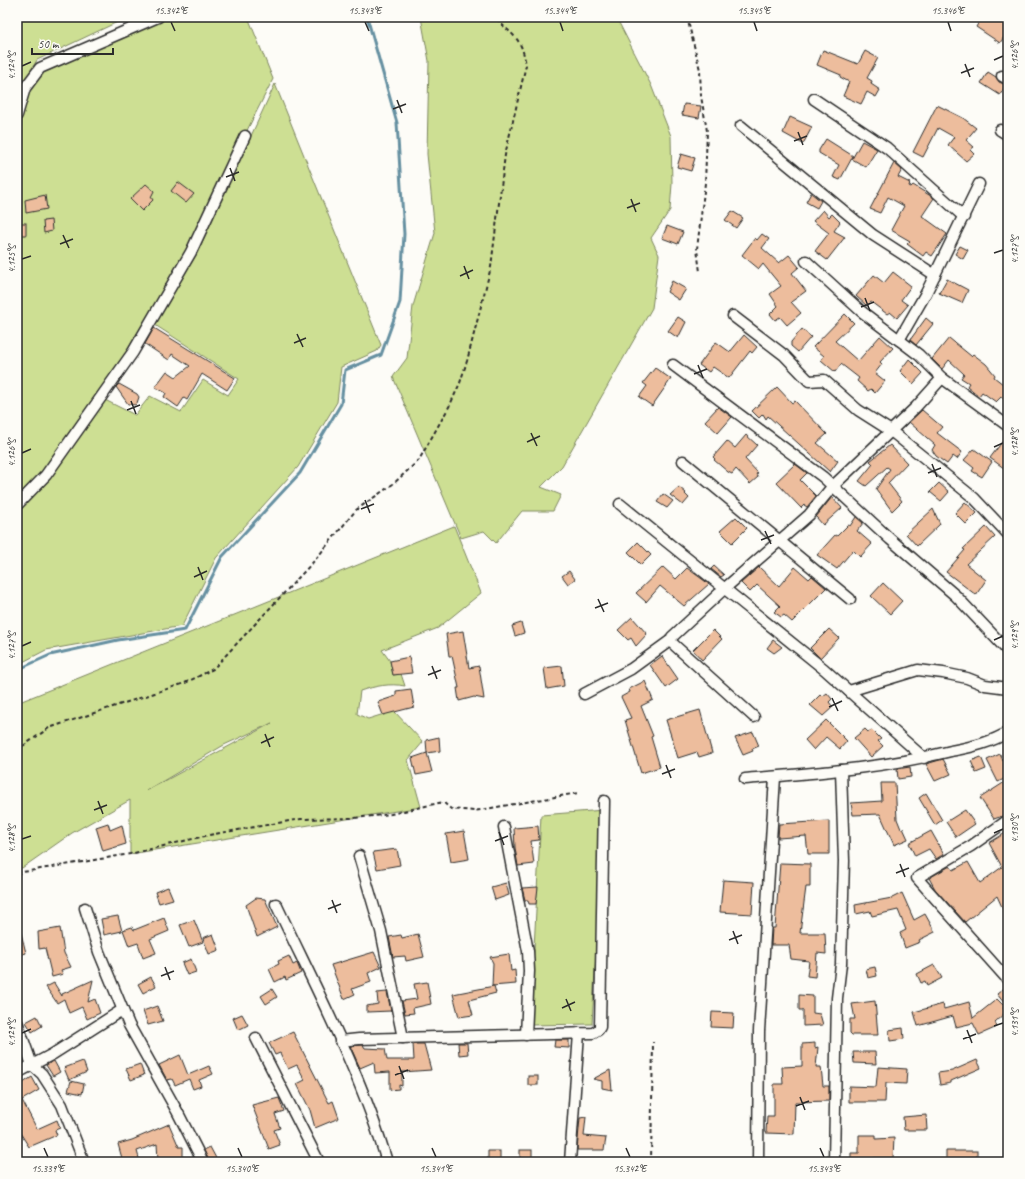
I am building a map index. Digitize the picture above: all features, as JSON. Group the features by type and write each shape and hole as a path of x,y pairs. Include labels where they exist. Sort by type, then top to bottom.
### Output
{"street":[{"path":"17,116 25,88 40,68 158,17"},
{"path":"814,100 887,148 964,217"},
{"path":"741,126 873,235 935,275"},
{"path":"17,504 46,475 132,352 190,252 245,136"},
{"path":"899,340 935,275 979,184"},
{"path":"806,261 861,311 899,340 942,378 1008,426"},
{"path":"732,316 784,356 809,381 824,380 858,410 891,431 974,498 1008,534"},
{"path":"673,365 823,477 832,488 956,596 1008,651"},
{"path":"584,694 631,669 671,640 672,637 724,589 809,515 832,488 891,431 942,378"},
{"path":"683,461 781,540 850,599"},
{"path":"620,504 849,691 924,758"},
{"path":"671,640 672,643 754,717"},
{"path":"849,691 918,670 943,672 967,678 985,685 1008,688"},
{"path":"745,779 841,770 924,758 992,740 1008,732"},
{"path":"834,1162 837,998 841,964 844,861 841,770"},
{"path":"758,1162 759,1031 775,776"},
{"path":"340,1041 593,1033 598,1030 600,1027 604,801"},
{"path":"1008,820 970,846 917,878 1008,980"},
{"path":"504,827 528,951 530,971 526,1035"},
{"path":"359,856 381,931 402,1038"},
{"path":"276,904 340,1041 378,1129 387,1162"},
{"path":"85,908 98,952 122,1010 202,1162"},
{"path":"17,1073 122,1010"},
{"path":"17,1022 32,1065 42,1074 62,1105 84,1162"},
{"path":"570,1162 579,1033"},
{"path":"256,1038 319,1162"}],"path":[{"path":"17,750 49,728 185,683 213,669 314,560 356,510 392,484 419,460 460,383 491,267 505,155 526,65 519,42 505,28 497,17"},
{"path":"687,17 700,70 700,96 707,132 705,183 697,249 700,272"},
{"path":"17,873 122,855 209,835 301,819 354,818 391,814 443,802 451,809 474,811 578,794"},
{"path":"651,1162 653,1042"}],"green space":[{"path":"17,17 128,17 37,60 17,94"},
{"path":"169,17 248,17 273,79 186,251 125,354 41,472 17,496 17,152 23,110 30,91 43,73"},
{"path":"421,17 616,17 651,85 671,136 672,184 670,210 651,238 659,255 652,308 562,466 541,487 561,495 553,511 522,511 496,543 484,531 461,538 393,377 407,358 413,306 435,233 427,154 429,61"},
{"path":"275,84 381,345 377,351 341,367 337,402 298,467 216,558 182,626 46,650 17,665 17,511 50,477 105,400 135,415 150,396 181,412 203,380 228,395 239,379 155,325 196,255"},
{"path":"454,526 481,593 438,628 382,650 390,661 393,675 401,674 405,686 382,686 360,691 357,714 368,719 394,711 423,742 408,760 421,807 130,854 130,800 72,833 22,868 17,867 17,703","holes":["272,723 146,791 224,745"]},
{"path":"604,810 592,1024 530,1025 541,815"}],"building":[{"path":"982,17 1008,17 1008,31 1000,43 976,27"},
{"path":"823,50 858,64 865,51 878,58 867,78 872,81 871,84 880,90 876,97 867,92 861,104 843,96 849,82 840,77 841,75 817,65"},
{"path":"988,72 996,77 999,82 1006,85 1000,95 981,83"},
{"path":"684,104 701,106 699,118 682,115"},
{"path":"937,105 963,118 976,128 966,140 974,147 970,150 974,154 966,161 948,145 954,137 938,128 923,157 913,152"},
{"path":"790,117 812,127 803,144 783,133"},
{"path":"826,139 853,156 840,180 833,177 839,165 819,153 819,150"},
{"path":"862,141 877,149 866,167 852,159"},
{"path":"681,154 695,158 691,171 677,167"},
{"path":"894,163 902,170 898,177 910,183 909,186 911,187 913,185 934,198 922,216 947,234 932,256 926,252 923,256 907,244 910,241 891,230 904,206 888,197 880,213 870,209"},
{"path":"178,182 194,194 186,203 171,191"},
{"path":"146,184 154,191 151,197 153,200 142,211 130,199"},
{"path":"811,193 821,201 817,208 806,202"},
{"path":"45,195 47,209 26,213 25,200"},
{"path":"823,210 829,217 832,214 840,222 834,231 845,237 827,260 815,251 829,233 813,221"},
{"path":"732,211 743,218 736,228 725,220"},
{"path":"51,220 52,231 44,233 43,221"},
{"path":"17,223 26,223 26,235 17,235"},
{"path":"667,226 683,232 678,244 662,238"},
{"path":"762,234 769,239 762,248 779,263 789,255 799,267 792,273 806,291 791,302 801,313 787,325 780,317 775,320 770,314 778,306 770,294 781,286 763,264 759,269 742,255 755,238 757,240"},
{"path":"960,246 968,250 963,259 955,254"},
{"path":"893,272 911,286 901,300 908,305 897,318 890,312 887,314 871,302 867,306 856,296 874,275 884,283"},
{"path":"947,279 968,290 962,303 939,293"},
{"path":"672,281 686,289 679,300 667,292"},
{"path":"845,314 854,323 835,341 858,361 880,336 893,348 880,362 882,364 875,373 885,381 875,393 871,389 868,391 857,381 859,378 841,364 835,372 821,360 824,356 813,347"},
{"path":"678,317 686,322 678,338 668,331"},
{"path":"926,318 933,324 916,345 910,340"},
{"path":"154,328 235,378 227,390 202,374 187,400 184,398 178,407 164,397 166,393 155,387 167,371 176,377 190,366 172,354 169,360 145,344"},
{"path":"802,329 811,337 798,352 791,346 791,342"},
{"path":"744,335 757,347 752,353 750,351 729,378 713,367 709,372 699,365 716,342 730,352"},
{"path":"949,338 971,356 973,354 986,364 995,375 994,377 1008,388 1008,401 1001,397 996,402 982,392 979,396 967,386 969,383 961,378 964,374 949,360 942,369 932,359"},
{"path":"909,359 923,373 913,384 900,371"},
{"path":"655,368 671,379 652,406 639,397 647,386 643,383"},
{"path":"119,384 137,394 139,397 135,405 128,404 116,387"},
{"path":"777,387 792,403 795,401 827,434 817,443 838,461 830,472 768,416 766,419 763,414 759,418 752,411"},
{"path":"718,407 732,417 718,433 705,421"},
{"path":"922,410 942,427 937,433 962,452 957,459 953,456 947,464 936,456 932,450 935,445 909,422"},
{"path":"1008,434 1008,471 990,458"},
{"path":"746,435 757,445 745,459 758,473 756,474 758,477 750,484 736,469 732,474 728,472 714,460 715,459 713,457 727,441 735,448"},
{"path":"890,445 907,463 888,483 902,501 892,511 876,489 890,469 887,467 866,486 859,481 873,464 870,461"},
{"path":"974,449 992,462 982,477 972,471 974,468 964,460"},
{"path":"795,464 807,473 800,480 816,496 807,507 804,505 801,508 776,482"},
{"path":"939,483 949,492 941,501 930,492"},
{"path":"679,487 689,498 683,505 670,495"},
{"path":"663,494 673,501 667,508 657,502"},
{"path":"832,497 842,508 823,525 816,517"},
{"path":"965,502 977,513 966,524 955,513"},
{"path":"933,509 940,524 917,546 906,534"},
{"path":"736,517 747,528 732,543 720,531"},
{"path":"856,517 863,523 857,531 872,544 860,557 853,550 837,569 817,555 835,535 837,536 848,525 850,526"},
{"path":"986,527 995,537 966,564 986,580 976,595 946,572 965,550 963,549"},
{"path":"638,542 651,555 641,565 628,552"},
{"path":"714,566 724,575 721,577 711,569"},
{"path":"663,567 676,579 687,568 709,584 684,606 660,586 646,602 636,593"},
{"path":"759,567 779,586 795,567 809,579 812,576 826,588 792,622 784,615 781,617 774,612 780,606 757,585 750,592 741,583"},
{"path":"569,571 575,579 568,584 562,576"},
{"path":"883,583 902,601 890,614 871,596"},
{"path":"632,617 647,634 636,646 631,638 628,640 618,630"},
{"path":"521,623 524,633 515,636 512,626"},
{"path":"829,629 839,638 820,658 810,648"},
{"path":"713,630 722,639 702,660 693,650"},
{"path":"463,631 469,668 479,666 484,699 474,697 459,701 457,688 459,688 452,656 449,656 446,634"},
{"path":"773,640 782,647 774,653 767,648"},
{"path":"662,656 678,679 666,688 650,665"},
{"path":"409,657 412,673 393,675 390,661"},
{"path":"562,666 564,686 547,689 544,668"},
{"path":"645,681 653,700 641,706 653,736 651,737 660,767 641,773 625,720 631,718 621,697 630,692 629,689"},
{"path":"411,689 414,707 383,715 378,702 396,696 396,691"},
{"path":"827,693 832,699 829,702 833,707 823,716 810,705 821,694 823,696"},
{"path":"700,710 712,753 699,757 697,752 678,758 666,720"},
{"path":"826,720 847,741 840,749 826,737 814,750 805,740"},
{"path":"865,729 868,732 872,730 881,739 878,741 883,746 871,757 854,738"},
{"path":"753,732 759,746 752,749 753,751 743,755 735,738"},
{"path":"439,737 440,751 427,753 426,740"},
{"path":"427,753 432,772 416,775 412,758"},
{"path":"1000,754 1003,761 1008,758 1008,777 998,782 987,760"},
{"path":"981,757 986,769 976,773 971,761"},
{"path":"943,759 951,774 935,781 926,764"},
{"path":"910,767 911,777 898,779 897,769"},
{"path":"1008,780 1008,814 994,819 980,798"},
{"path":"881,783 895,783 897,819 901,829 903,828 908,839 894,845 880,814 853,815 851,803 882,801"},
{"path":"926,793 942,820 935,825 919,798"},
{"path":"965,810 975,824 956,837 946,822"},
{"path":"829,821 829,854 808,854 806,836 778,838 779,824"},
{"path":"108,823 110,830 122,825 126,844 103,851 96,827"},
{"path":"538,826 539,840 531,841 534,864 518,866 514,828"},
{"path":"1008,828 1008,920 997,896 965,922 935,889 929,878 950,866 953,870 968,862 980,883 1002,867 989,843 1007,832 1005,830"},
{"path":"464,831 469,859 451,862 446,834"},
{"path":"931,831 944,854 936,859 929,849 915,856 909,843"},
{"path":"397,849 400,865 377,869 373,852"},
{"path":"780,863 810,864 810,887 806,887 800,933 825,933 826,954 817,953 815,977 807,976 809,961 791,959 789,945 771,945 772,928 775,928"},
{"path":"723,880 754,882 752,914 720,912"},
{"path":"506,883 509,895 495,900 491,887"},
{"path":"168,887 173,899 159,903 155,892"},
{"path":"538,887 536,904 529,904 528,900 525,900 522,888"},
{"path":"902,893 914,920 925,914 935,932 919,940 920,942 905,948 900,933 906,930 898,910 872,916 870,911 856,914 855,905 892,898"},
{"path":"256,898 265,899 277,927 257,937 246,905"},
{"path":"118,916 122,931 104,935 101,919"},
{"path":"164,918 169,931 150,939 156,953 143,958 138,943 129,946 123,930 132,927 134,930"},
{"path":"194,920 203,942 189,947 180,925"},
{"path":"60,928 64,953 71,967 61,970 63,974 52,977 45,948 39,949 38,932"},
{"path":"17,929 20,929 26,953 17,956"},
{"path":"213,934 219,950 209,954 203,938"},
{"path":"418,934 424,957 406,961 405,956 393,957 389,937 401,935 402,938"},
{"path":"374,952 381,967 368,973 371,982 352,989 355,994 344,999 331,965"},
{"path":"509,954 511,971 515,970 516,984 492,986 493,963 490,957"},
{"path":"289,956 293,965 297,963 301,973 286,980 285,977 275,982 269,969 279,964 278,961"},
{"path":"191,959 196,972 187,975 182,963"},
{"path":"934,965 942,978 927,986 925,981 921,983 917,974"},
{"path":"875,967 877,976 868,978 866,969"},
{"path":"151,977 156,986 143,993 138,984"},
{"path":"93,980 88,1002 95,999 100,1013 87,1019 82,1007 69,1013 64,999 57,1003 46,987 54,983 62,996 62,994"},
{"path":"427,982 431,1004 413,1008 414,1013 405,1014 402,1001 417,999 414,984"},
{"path":"494,986 496,993 469,1000 473,1015 459,1017 453,994"},
{"path":"1008,986 1008,1008 997,994"},
{"path":"272,989 277,997 266,1004 261,996"},
{"path":"387,992 391,1011 367,1012 367,1006 378,1004 377,993"},
{"path":"799,995 813,996 813,1013 820,1014 823,1025 803,1026 803,1010 799,1010"},
{"path":"997,999 1005,1007 1003,1008 1006,1012 995,1022 997,1027 979,1035 973,1023 956,1027 953,1016 918,1026 914,1012 943,1004 944,1009 969,1002 973,1018"},
{"path":"875,1001 878,1035 852,1035 850,1033 850,1019 855,1019 852,1004"},
{"path":"157,1006 163,1021 148,1025 143,1011"},
{"path":"712,1012 734,1013 733,1028 711,1027"},
{"path":"242,1014 248,1025 238,1030 233,1018"},
{"path":"37,1016 42,1026 32,1032 26,1022"},
{"path":"903,1028 904,1039 890,1041 889,1030"},
{"path":"293,1032 329,1103 333,1101 339,1118 315,1128 310,1110 297,1084 305,1080 297,1065 288,1069 280,1053 275,1055 269,1043"},
{"path":"555,1040 569,1040 569,1048 554,1047"},
{"path":"458,1043 467,1043 468,1054 459,1055"},
{"path":"815,1043 815,1048 818,1047 816,1067 821,1067 823,1086 829,1086 829,1101 795,1102 794,1134 766,1133 767,1116 774,1116 774,1084 783,1084 782,1067 802,1066 802,1044"},
{"path":"413,1044 424,1044 431,1070 402,1072 402,1086 399,1085 399,1089 390,1090 390,1072 375,1073 374,1062 360,1068 350,1046 363,1045 365,1048 385,1049 387,1060 414,1060"},
{"path":"853,1052 875,1052 876,1064 854,1063"},
{"path":"180,1055 188,1075 209,1066 213,1074 199,1080 201,1086 193,1089 189,1079 175,1085 172,1079 167,1080 159,1065"},
{"path":"977,1060 981,1068 951,1081 951,1083 940,1085 938,1073 952,1071"},
{"path":"54,1061 60,1072 53,1076 46,1065"},
{"path":"83,1061 87,1072 69,1080 64,1068"},
{"path":"140,1064 144,1075 131,1080 126,1069"},
{"path":"878,1067 907,1069 906,1084 886,1083 885,1102 849,1102 849,1086 876,1087"},
{"path":"610,1070 612,1090 602,1088 602,1081 593,1079"},
{"path":"528,1076 538,1076 538,1085 528,1085"},
{"path":"32,1077 39,1090 22,1100 37,1129 57,1120 60,1128 55,1130 57,1135 29,1147 17,1128 17,1087"},
{"path":"71,1081 84,1084 82,1094 68,1091"},
{"path":"279,1098 284,1111 275,1114 280,1128 274,1130 280,1145 269,1149 252,1105"},
{"path":"926,1115 927,1130 904,1130 903,1117"},
{"path":"586,1117 584,1136 606,1138 604,1150 577,1150 580,1118"},
{"path":"169,1124 179,1147 183,1147 183,1159 158,1160 157,1144 137,1151 140,1162 123,1162 118,1144 132,1140"},
{"path":"859,1135 876,1135 876,1139 894,1138 893,1158 874,1158 874,1162 851,1162 851,1153 859,1153"},
{"path":"210,1147 218,1162 209,1162 204,1150"},
{"path":"520,1150 532,1150 532,1160 520,1160"},
{"path":"488,1151 500,1151 500,1162 488,1162"},
{"path":"946,1151 977,1151 977,1162 946,1162"}],"waterway":[{"path":"17,670 50,655 118,640 185,630 222,557 300,473 341,404 345,370 381,355 400,302 404,234 397,123 367,17"}]}
